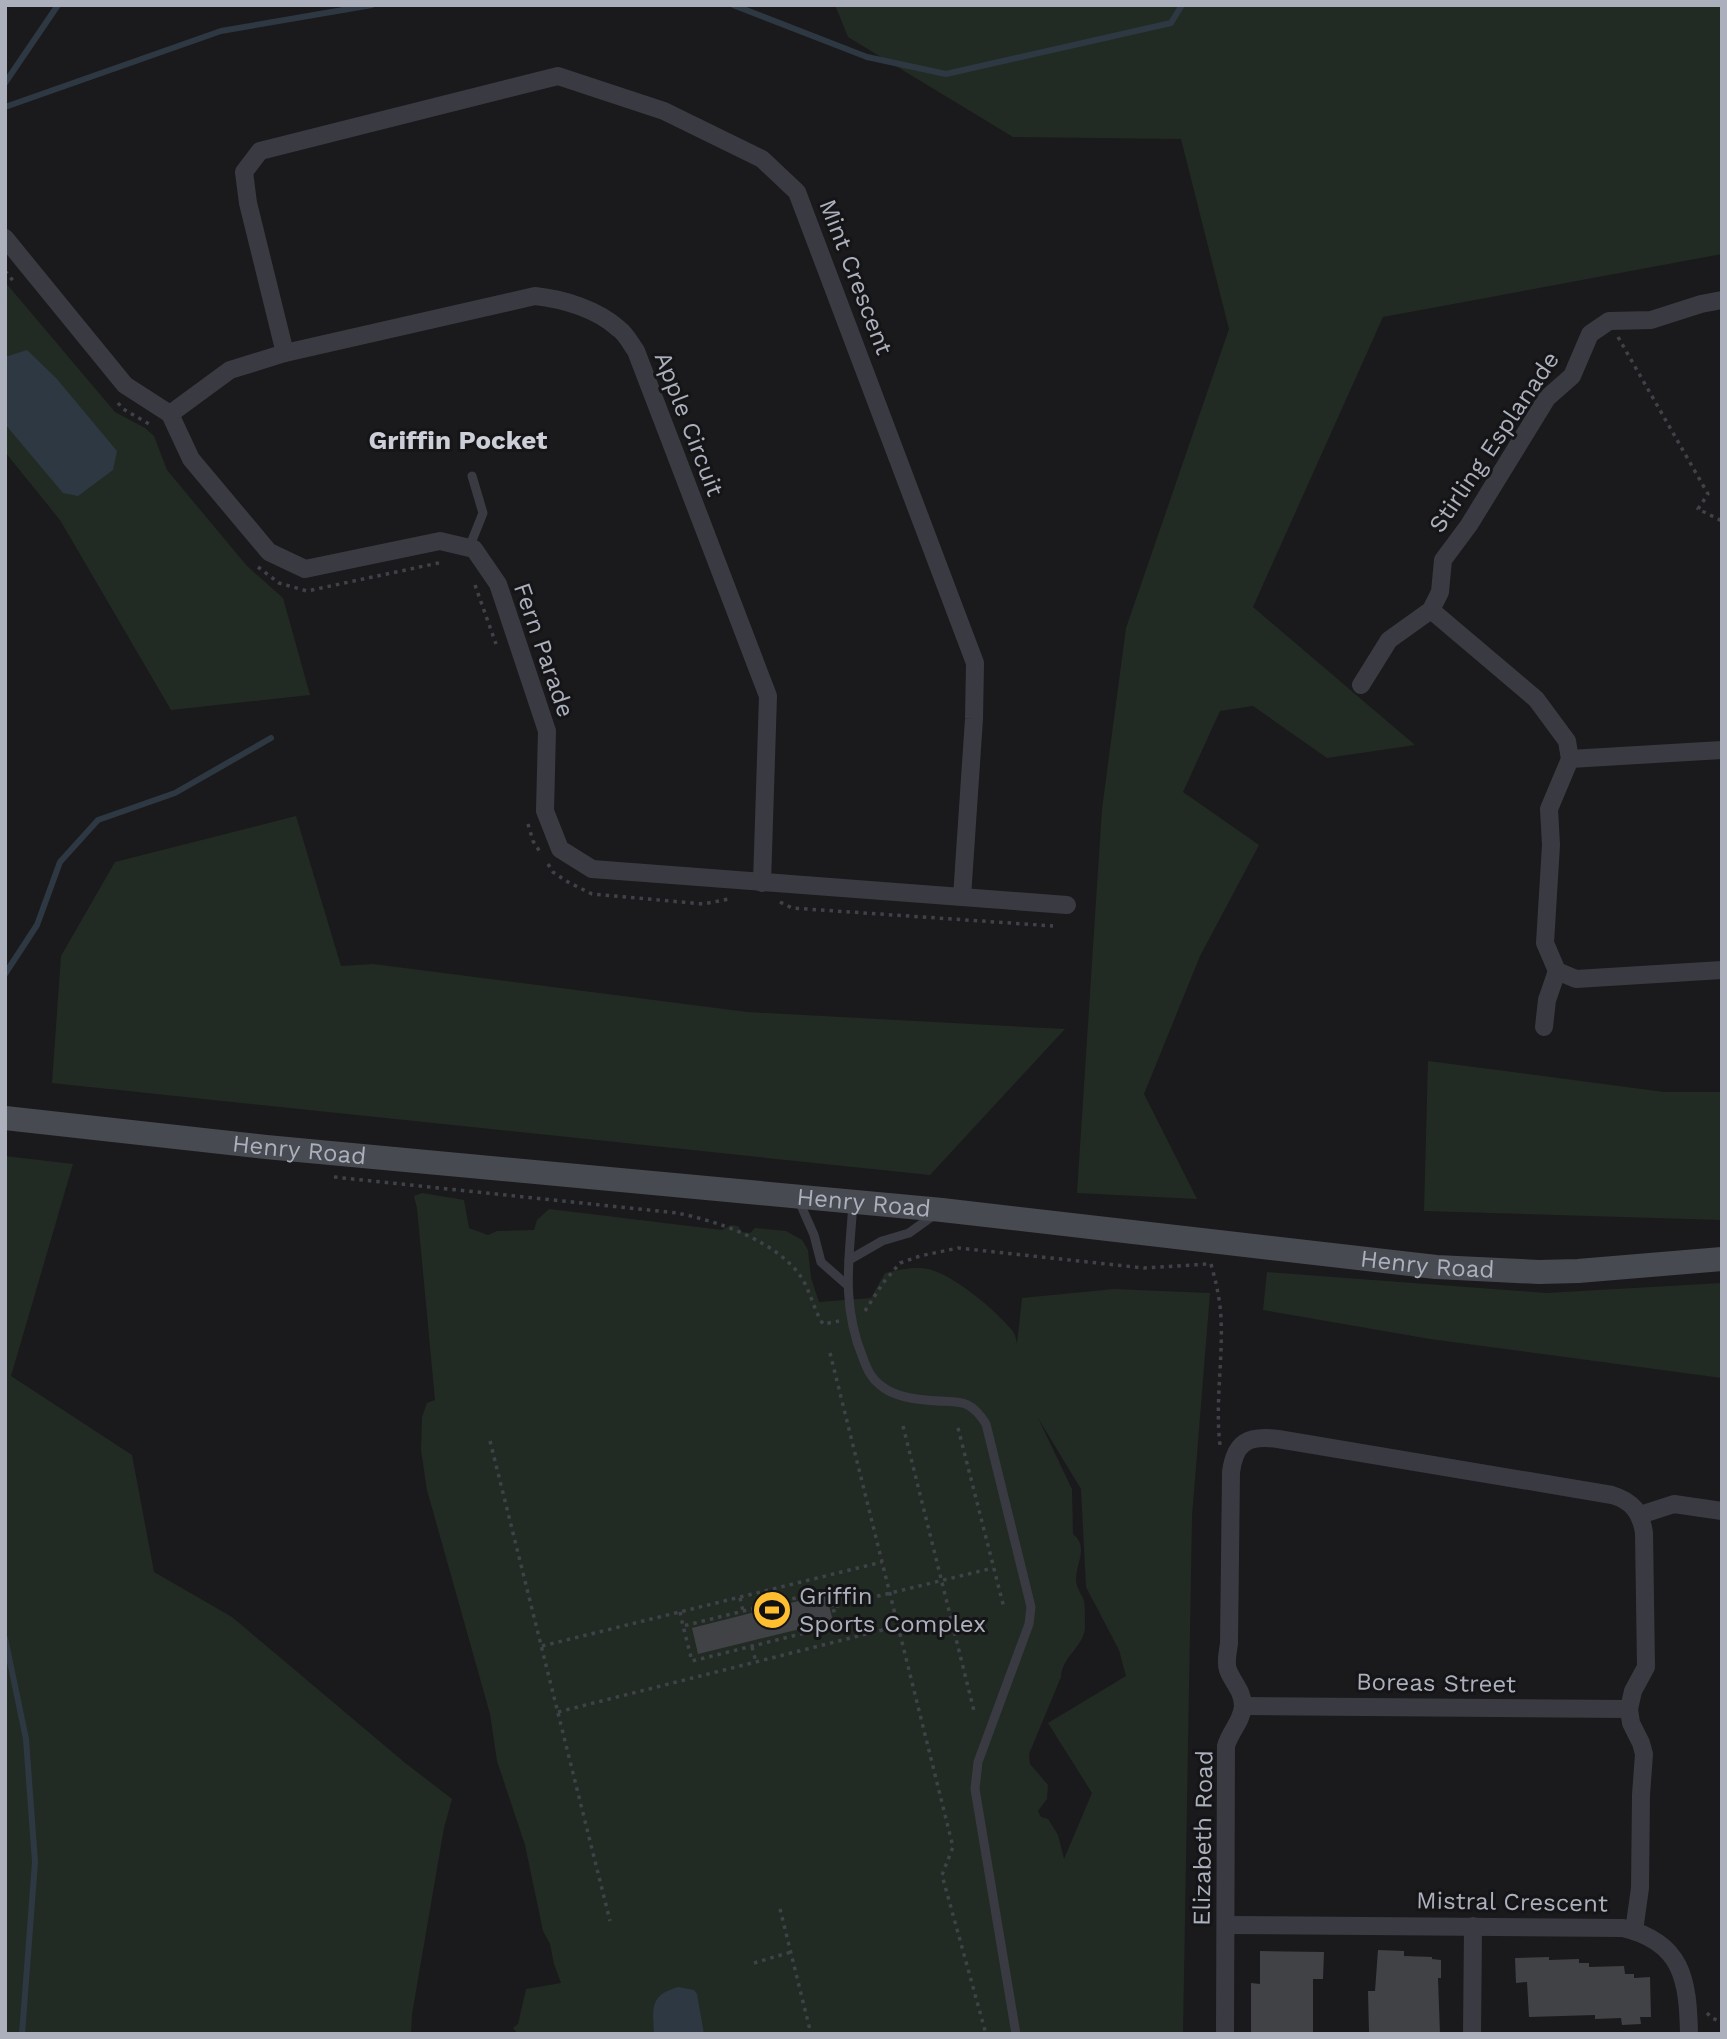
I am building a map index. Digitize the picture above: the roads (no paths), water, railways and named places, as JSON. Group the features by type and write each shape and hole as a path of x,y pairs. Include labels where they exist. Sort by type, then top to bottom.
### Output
{"main road":[{"name":"Henry Road","path":"5,1118 266,1147 942,1210 1344,1257 1474,1269 1578,1271 1722,1259"}],"street":[{"name":"Mint Crescent","path":"285,353 248,203 244,172 260,151 558,76 664,111 762,159 797,192 975,663 974,719 962,897"},
{"path":"5,238 125,385 170,414 191,459 269,552 304,569 440,541 469,548"},
{"name":"Apple Circuit","path":"170,414 230,370 285,353 535,296 557,298 598,315 620,329 636,351 768,696 762,883"},
{"name":"Stirling Esplanade","path":"1431,610 1440,592 1443,560 1469,525 1547,398 1572,376 1590,334 1609,321 1651,320 1722,300"},
{"name":"Fern Parade","path":"469,548 474,549 498,584 547,731 544,811 560,849 592,869 1067,905"},
{"path":"1361,685 1389,640 1431,610 1536,699 1567,741 1570,759 1549,809 1551,845 1545,943 1557,971 1548,1000 1544,1027"},
{"path":"1570,759 1722,750"},
{"path":"1557,971 1576,979 1722,970"},
{"path":"1243,1706 1240,1691 1229,1672 1227,1662 1231,1472 1240,1447 1254,1438 1268,1438 1612,1495 1629,1501 1640,1515 1644,1544 1646,1667 1633,1691 1629,1709"},
{"path":"1640,1515 1674,1504 1722,1511"},
{"name":"Boreas Street","path":"1243,1706 1629,1709"},
{"name":"Elizabeth Road","path":"1224,2034 1226,1746 1240,1719 1243,1706"},
{"name":"Mistral Crescent","path":"1226,1924 1610,1927 1634,1931 1640,1888 1644,1754 1641,1742 1630,1723 1629,1709"},
{"path":"1472,2034 1473,1926"},
{"path":"1634,1931 1655,1939 1678,1966 1688,1997 1689,2034"}],"lane":[{"path":"469,548 483,513 472,476"},
{"path":"798,1196 814,1235 821,1262 847,1285"},
{"path":"853,1202 847,1285 850,1319 870,1374 881,1386 897,1394 923,1400 965,1403 977,1409 986,1424 1031,1607 1030,1624 978,1762 975,1790 1016,2034"},
{"path":"849,1259 882,1241 909,1233 942,1210"}],"waterway":[{"path":"5,83 58,5"},
{"path":"5,107 221,31 372,5"},
{"path":"733,5 867,57 946,74 1171,23 1182,5"},
{"path":"5,974 37,925 60,862 98,820 175,793 271,738"},
{"path":"5,1638 26,1739 35,1862 22,2034"}],"place":[{"name":"Griffin Sports Complex","path":"772,1610"}],"district":[{"name":"Griffin Pocket","path":"458,440"}]}
